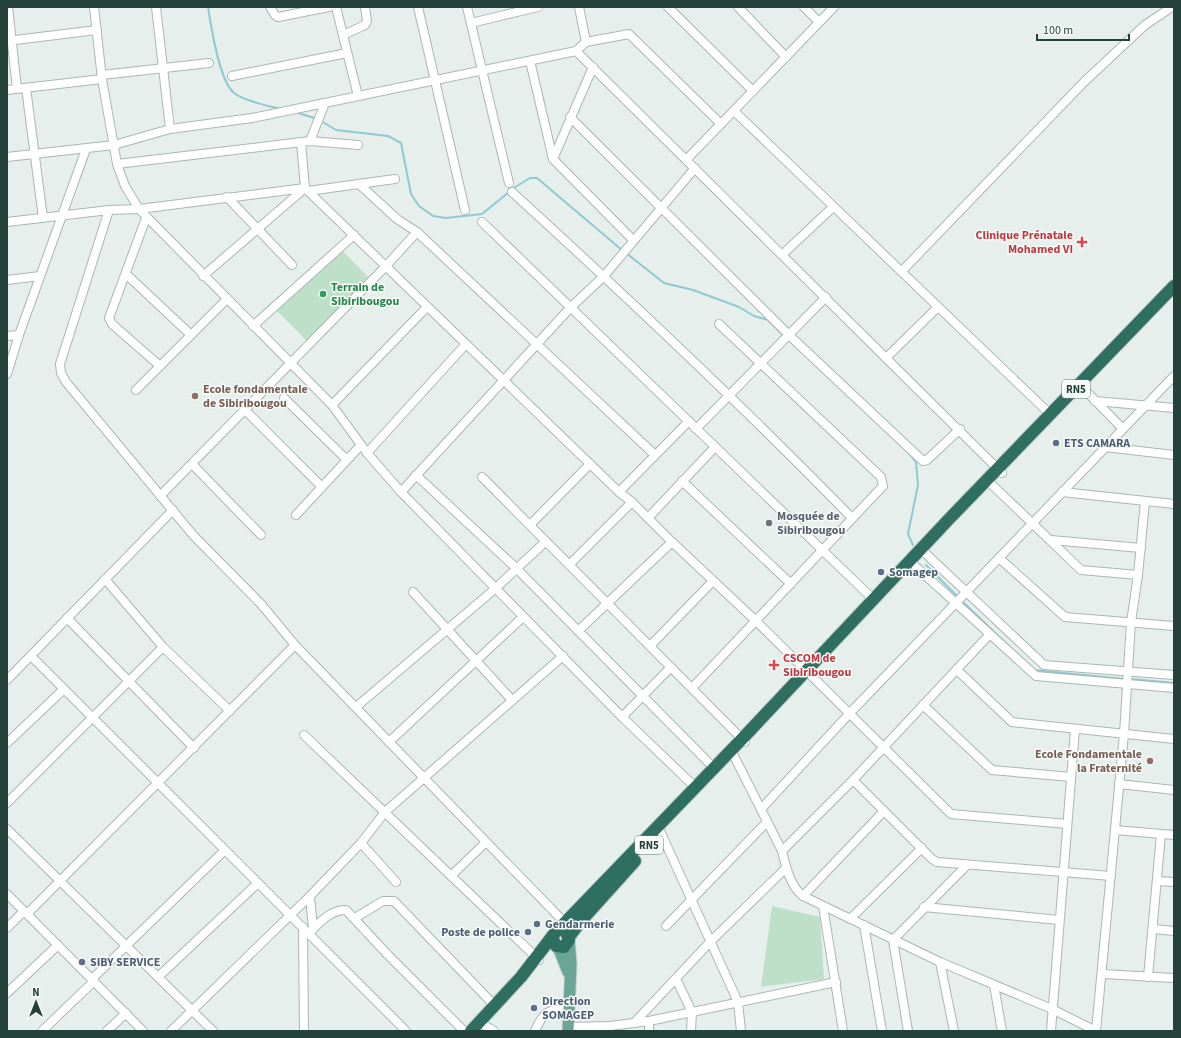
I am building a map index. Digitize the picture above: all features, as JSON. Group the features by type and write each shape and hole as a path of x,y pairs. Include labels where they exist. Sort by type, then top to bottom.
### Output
{"highway":[{"name":"RN5","path":"1000,471 1051,415 1174,286"},
{"name":"RN5","path":"809,673 874,599 1000,471 1084,389 1174,296"},
{"name":"RN5","path":"558,937 566,945 581,921 732,753 914,565 989,482"},
{"name":"RN5","path":"475,1027 695,787 732,753"}],"main road":[{"path":"558,937 570,980"},
{"path":"568,1029 571,964 569,939"}],"street":[{"path":"8,7 9,41 17,89"},
{"path":"94,7 102,77 118,164 125,186 139,209 203,276 332,405 367,453 401,492 523,617 564,656 622,717 695,787"},
{"path":"156,7 170,129"},
{"path":"270,7 275,15 278,16 329,7"},
{"path":"336,7 358,96"},
{"path":"343,35 365,26 367,21 365,7"},
{"path":"418,7 465,210"},
{"path":"467,7 509,183"},
{"path":"471,23 522,9 538,7"},
{"path":"579,7 586,42"},
{"path":"668,7 753,91"},
{"path":"738,7 786,57"},
{"path":"804,7 820,22"},
{"path":"687,159 834,7"},
{"path":"902,271 1084,82 1145,25 1172,7"},
{"path":"9,41 97,30"},
{"path":"7,157 114,145 170,129 252,118 576,51 586,42 629,34 721,124"},
{"path":"576,51 960,429 1000,471"},
{"path":"232,76 347,52"},
{"path":"530,60 553,159 633,240"},
{"path":"7,90 208,63"},
{"path":"553,159 593,68"},
{"path":"26,88 43,218"},
{"path":"310,141 325,103"},
{"path":"734,111 1051,415"},
{"path":"570,118 790,336 923,461 927,460 960,429"},
{"path":"118,164 310,141 358,145"},
{"path":"301,142 307,190 619,492 632,502 756,621 951,814 1067,824"},
{"path":"7,374 19,335 86,149"},
{"path":"401,492 570,308 604,276 695,168"},
{"path":"7,222 109,210 139,209 227,197 394,180"},
{"path":"359,184 392,216 417,232 655,455"},
{"path":"203,276 307,190"},
{"path":"512,192 604,276 730,396 852,518"},
{"path":"227,197 257,230 292,264"},
{"path":"783,254 833,207"},
{"path":"109,210 60,364 61,373 66,382 173,510 192,535 261,604 295,645 486,842 558,937"},
{"path":"146,218 110,321 160,366"},
{"path":"482,222 822,551 874,599"},
{"path":"160,496 291,364 417,232"},
{"path":"253,326 354,235"},
{"path":"126,274 191,335"},
{"path":"7,280 40,276"},
{"path":"696,429 790,336 826,297"},
{"path":"136,390 227,299"},
{"path":"332,405 428,307"},
{"path":"887,357 938,307"},
{"path":"692,688 883,486 882,477 760,365 719,324"},
{"path":"7,336 19,335"},
{"path":"367,453 466,344"},
{"path":"761,809 849,714 1174,376"},
{"path":"1084,389 1123,429"},
{"path":"284,398 347,460"},
{"path":"1095,401 1174,408"},
{"path":"245,410 322,487"},
{"path":"619,492 689,421"},
{"path":"296,515 361,445"},
{"path":"648,518 715,447"},
{"path":"1105,447 1174,455"},
{"path":"192,464 261,535"},
{"path":"530,525 590,464"},
{"path":"416,475 516,568 714,768"},
{"path":"482,477 744,741"},
{"path":"682,481 791,584"},
{"path":"989,482 1033,522 1081,570 1138,576"},
{"path":"1062,492 1174,504"},
{"path":"732,753 782,851 786,868 797,891 803,896 892,940 1052,1009 1096,1031 1120,784 1132,622 1145,501"},
{"path":"569,565 632,502"},
{"path":"7,680 173,510"},
{"path":"1051,540 1140,548"},
{"path":"356,707 448,630 546,542"},
{"path":"578,631 672,542"},
{"path":"925,553 1044,665 1174,675"},
{"path":"999,558 1065,617 1174,626"},
{"path":"914,565 989,635 1036,676 1174,688"},
{"path":"105,579 163,647 230,711"},
{"path":"650,646 713,581"},
{"path":"413,592 512,700"},
{"path":"389,742 523,617"},
{"path":"67,618 194,748"},
{"path":"782,851 853,780 989,635"},
{"path":"7,928 60,881 295,645"},
{"path":"7,803 163,647"},
{"path":"31,656 290,915 309,929 406,1031"},
{"path":"171,1031 310,896 361,842 385,812 564,656"},
{"path":"622,717 671,667"},
{"path":"956,670 1012,722 1174,739"},
{"path":"7,743 64,689"},
{"path":"923,705 992,770 1071,777"},
{"path":"1050,1031 1075,729"},
{"path":"304,735 537,959"},
{"path":"853,780 932,859 937,862 1111,876"},
{"path":"1120,784 1174,790"},
{"path":"803,896 884,811"},
{"path":"666,926 691,898 767,822"},
{"path":"7,829 213,1031"},
{"path":"1115,830 1174,835"},
{"path":"661,833 738,1002 741,1031"},
{"path":"1148,977 1161,834"},
{"path":"361,842 396,882"},
{"path":"451,876 486,842"},
{"path":"850,919 922,848"},
{"path":"42,1031 126,946 225,850"},
{"path":"892,940 967,865"},
{"path":"634,1023 710,942 786,868"},
{"path":"1157,881 1174,882"},
{"path":"158,977 258,883"},
{"path":"7,894 143,1031"},
{"path":"304,1031 310,896"},
{"path":"355,918 383,901 394,901 495,1006"},
{"path":"823,906 843,1031"},
{"path":"924,908 1059,920"},
{"path":"309,929 325,917 339,910 346,910 388,955 464,1031"},
{"path":"864,925 882,1031"},
{"path":"1153,929 1174,931"},
{"path":"892,940 908,1031"},
{"path":"7,993 58,945"},
{"path":"940,962 954,1031"},
{"path":"1102,974 1174,978"},
{"path":"676,979 692,1012 691,1031"},
{"path":"568,1029 610,1028 836,982"},
{"path":"994,984 1002,1031"},
{"path":"535,1031 540,1019 552,1009 568,1007"},
{"path":"107,1031 126,1013"},
{"path":"649,1021 649,1031"},
{"path":"475,1027 494,1031"}],"green space":[{"name":"Terrain de Sibiribougou","path":"338,246 370,279 307,341 275,309"},
{"path":"772,906 820,917 824,979 761,987"}],"waterway":[{"path":"208,7 216,53 229,87 238,96 256,103 281,109"},
{"path":"295,112 314,118"},
{"path":"321,121 336,130 388,136 401,143 411,194 419,206 433,216 446,218 482,214 509,192"},
{"path":"512,189 530,178 537,178 623,251"},
{"path":"626,253 664,283 693,290 739,307 754,316 768,320 784,336"},
{"path":"908,452 916,462 918,485 908,534 913,545"},
{"path":"926,565 958,597"},
{"path":"964,603 1015,652"},
{"path":"1034,670 1124,679"},
{"path":"1131,679 1174,683"}],"place":[{"name":"Clinique Prénatale Mohamed VI","path":"1082,242"},
{"name":"Terrain de Sibiribougou","path":"323,294"},
{"name":"Ecole fondamentale de Sibiribougou","path":"195,396"},
{"name":"ETS CAMARA","path":"1056,443"},
{"name":"Mosquée de Sibiribougou","path":"769,523"},
{"name":"Somagep","path":"881,572"},
{"name":"CSCOM de Sibiribougou","path":"774,665"},
{"name":"Ecole Fondamentale la Fraternité","path":"1150,761"},
{"name":"Gendarmerie","path":"537,924"},
{"name":"Poste de police","path":"528,932"},
{"name":"SIBY SERVICE","path":"82,962"},
{"name":"Direction SOMAGEP","path":"534,1008"}]}
